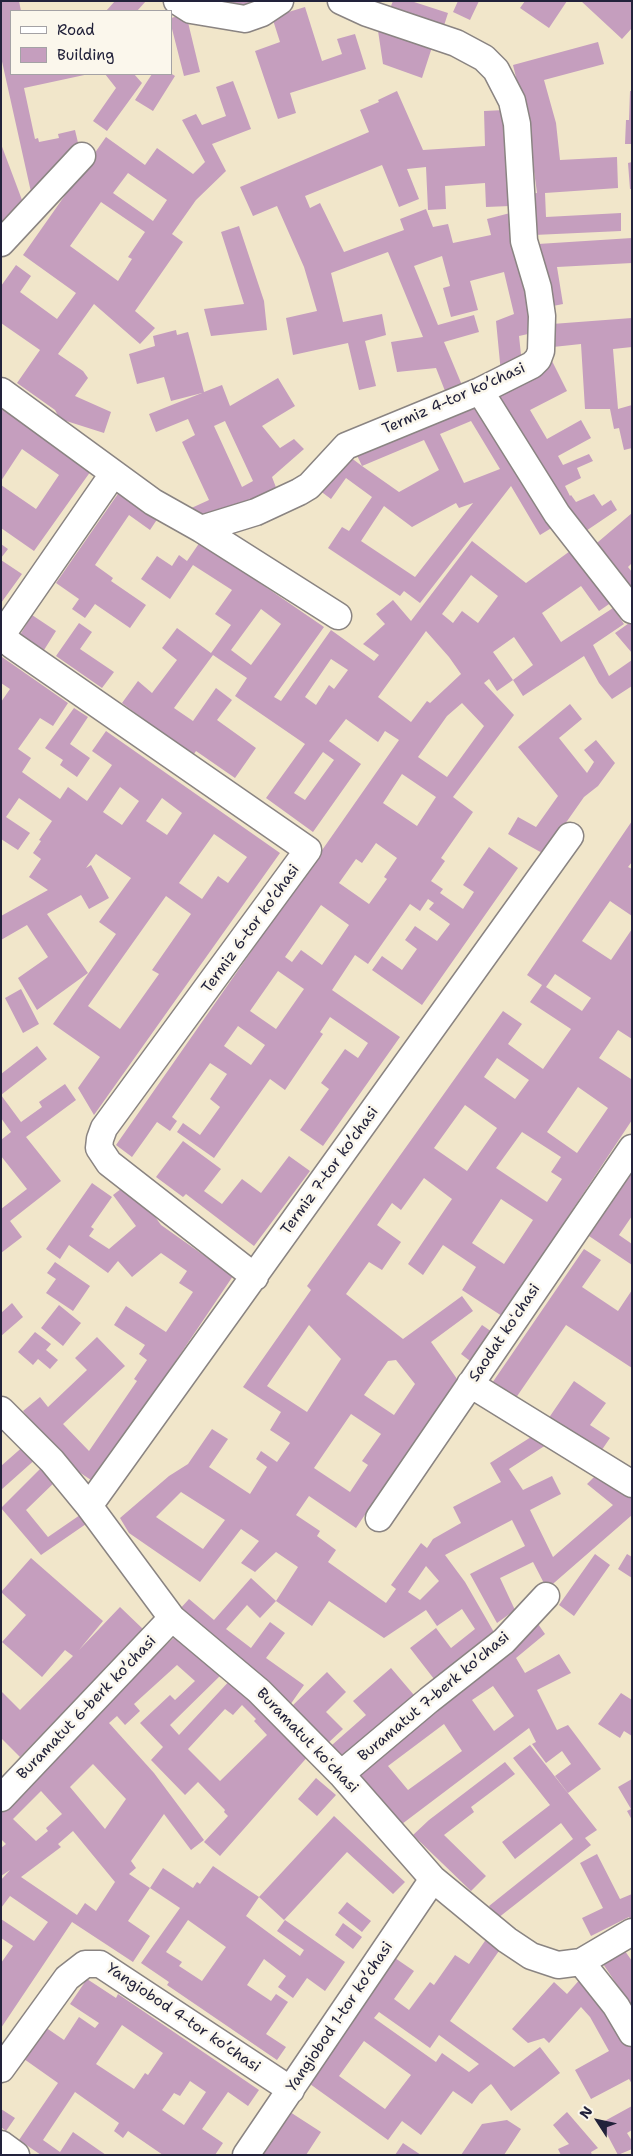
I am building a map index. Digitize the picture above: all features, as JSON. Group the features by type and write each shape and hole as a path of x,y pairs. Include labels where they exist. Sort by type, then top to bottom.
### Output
{"street":[{"path":"177,1 191,10 245,19 262,13 280,1"},
{"name":"Termiz 4-tor koʼchasi","path":"201,529 256,512 299,492 309,486 346,446 480,391 532,365 541,351 542,316 538,288 524,241 518,124 512,101 496,70 484,58 456,42 367,13 341,1"},
{"path":"1,243 82,156"},
{"path":"480,391 558,514 632,610"},
{"path":"1,392 152,502 201,529 338,616"},
{"path":"1,636 113,474"},
{"name":"Termiz 6-tor koʼchasi","path":"1,636 12,646 308,850 110,1120 100,1139 99,1148 109,1163 255,1277"},
{"name":"Termiz 7-tor koʼchasi","path":"88,1506 255,1277 570,836"},
{"name":"Saodat koʻchasi","path":"379,1518 632,1148"},
{"path":"470,1384 632,1484"},
{"name":"Buramatut koʻchasi","path":"1,1410 52,1461 172,1618 259,1691 341,1774 433,1878 506,1940 531,1956 558,1965 581,1962"},
{"name":"Buramatut 7-berk koʼchasi","path":"341,1774 429,1700 504,1641 546,1596"},
{"name":"Buramatut 6-berk koʼchasi","path":"1,1798 172,1618"},
{"name":"Yangiobod 1-tor koʼchasi","path":"246,2155 433,1878"},
{"path":"632,1932 581,1962 616,2006 632,2033"},
{"name":"Yangiobod 4-tor koʼchasi","path":"1,2069 67,1978 85,1964 100,1964 291,2090"},
{"path":"1,2144 16,2155"}],"building":[{"path":"1,1 19,1 21,10 10,10 10,75 84,75 24,88 35,139 38,138 39,142 59,138 58,134 75,130 79,147 33,201 1,57"},
{"path":"115,1 146,1 138,10 107,10"},
{"path":"187,1 265,1 238,13"},
{"path":"393,1 411,1 448,13 441,35 387,16"},
{"path":"458,1 479,1 470,20 453,12"},
{"path":"525,1 567,1 549,28 520,8"},
{"path":"581,1 632,1 632,28 622,39"},
{"path":"305,7 322,61 342,54 337,39 355,34 366,69 290,93 296,113 278,119 255,51 280,42 272,17"},
{"path":"186,14 200,72 184,76 172,29 172,18"},
{"path":"377,24 435,38 422,78 383,64"},
{"path":"598,42 604,64 544,80 556,123 560,160 617,157 618,188 545,193 546,217 621,213 621,231 534,235 531,194 537,193 528,127 513,65"},
{"path":"172,74 175,76 153,111 135,100 151,75"},
{"path":"106,75 135,75 142,83 107,131 93,121 116,88"},
{"path":"233,81 251,129 212,144 226,171 196,200 172,234 183,242 135,311 155,328 140,344 94,304 58,354 83,371 88,378 75,396 111,412 104,433 60,419 55,410 17,383 40,350 1,323 1,286 16,265 31,276 20,292 57,319 76,293 23,255 106,137 145,165 157,148 193,174 205,162 182,120 196,114 202,125 226,116 216,87","holes":["128,173 167,200 153,221 113,193","101,202 145,232 128,257 132,259 118,281 70,246"]},
{"path":"397,91 423,150 485,146 484,111 505,110 510,206 486,207 485,183 445,186 446,209 428,210 426,167 407,169 419,199 399,207 382,165 305,196 310,208 320,203 344,252 404,230 400,219 426,209 433,227 448,224 453,243 491,235 487,219 514,212 537,332 519,336 522,364 501,373 496,321 514,314 504,272 470,281 478,310 451,317 443,288 450,286 442,256 414,266 438,325 474,315 479,332 444,342 464,390 447,396 436,368 397,372 391,342 423,337 388,252 331,273 343,322 382,314 386,335 365,341 376,386 359,390 348,343 293,355 286,318 317,311 304,267 277,206 253,216 240,187 369,132 360,110 379,102 378,100"},
{"path":"630,91 632,91 632,144 625,144 626,120 629,120"},
{"path":"1,144 25,208 1,231"},
{"path":"632,162 632,189 630,189 628,163"},
{"path":"239,226 264,301 267,330 211,336 204,309 244,304 221,232"},
{"path":"632,238 632,263 557,267 563,304 548,307 538,244"},
{"path":"632,318 632,347 613,349 618,409 632,405 632,448 624,450 619,428 614,429 610,409 585,409 581,344 553,347 552,324"},
{"path":"176,330 177,335 188,332 204,392 222,385 230,406 278,378 295,406 262,426 280,448 294,439 304,449 272,477 277,490 203,525 187,510 209,500 182,442 195,435 188,419 156,432 149,414 202,393 171,401 164,377 137,384 129,354 155,346 153,336","holes":["225,421 253,481 242,487 214,426"]},
{"path":"552,361 567,391 530,410 547,439 581,420 591,438 558,456 563,465 589,454 593,461 577,468 581,478 565,486 570,496 576,502 594,494 602,506 611,500 617,510 577,537 546,473 494,389"},
{"path":"480,397 558,524 540,535 511,486 420,603 404,591 400,596 328,548 342,527 349,531 372,497 346,478 331,499 319,490 346,454 362,466 353,447","holes":["471,421 500,469 464,483 440,434","424,440 439,470 399,492 362,466","456,503 459,508 473,503 415,577 361,541 384,506 412,527"]},
{"path":"4,405 93,468 34,551 1,528 1,485 36,509 59,475 22,449 1,481 1,409"},
{"path":"122,488 160,515 150,530 129,515 95,565 113,578 111,581 146,605 130,628 95,604 85,618 72,609 79,599 56,583"},
{"path":"632,513 632,563 628,567 632,572 632,602 591,548"},
{"path":"472,541 526,583 577,546 615,600 599,611 581,586 542,613 561,642 613,608 624,624 593,645 609,676 632,660 632,686 612,699 599,683 584,656 523,696 513,680 497,691 489,679 484,683 514,715 453,797 473,812 441,858 445,861 431,881 443,889 440,893 463,909 474,892 463,885 489,847 518,868 422,1005 372,970 382,956 402,970 417,949 405,940 415,926 437,941 450,924 429,909 434,903 428,899 420,911 410,904 368,964 355,955 332,990 400,1037 323,1146 300,1130 329,1089 321,1083 345,1049 358,1058 368,1043 330,1017 320,1032 323,1034 285,1090 270,1079 214,1158 177,1132 183,1123 200,1135 220,1107 210,1099 227,1074 210,1063 172,1117 177,1121 170,1131 157,1122 132,1157 116,1145 399,740 385,731 378,742 346,719 329,741 361,764 313,832 266,798 305,744 235,696 247,678 213,655 174,708 193,721 216,688 232,700 217,720 256,748 235,778 196,751 190,760 155,735 158,730 122,703 138,681 152,693 177,660 162,648 177,628 211,653 231,625 215,614 232,590 193,565 170,599 141,579 157,556 172,566 179,555 187,561 200,542 324,627 274,697 281,701 331,630 374,661 379,655 363,644 385,624 376,614 393,600 411,621","holes":["471,575 498,596 478,623 462,611 453,623 442,614","261,609 281,624 251,665 231,650","426,631 461,674 430,703 427,701 411,722 378,697","514,637 533,665 513,680 493,652","331,659 348,670 334,689 329,685 316,705 305,697","462,703 484,726 447,777 418,757 447,716","323,752 334,760 305,800 294,793","402,774 436,797 417,826 383,803","376,843 397,858 384,877 387,879 369,904 339,883 356,859 362,863","321,905 349,925 322,965 301,950 292,962 285,957","278,971 304,989 276,1029 250,1011","238,1026 265,1045 251,1065 224,1046"]},
{"path":"1,544 8,549 1,558"},
{"path":"1,560 22,574 1,603"},
{"path":"32,615 56,631 44,650 20,635"},
{"path":"632,621 632,653 615,633"},
{"path":"79,623 92,632 80,649 114,672 102,688 56,656"},
{"path":"2,657 68,703 53,726 40,718 18,749 31,758 22,772 60,799 68,787 87,801 112,765 92,751 106,731 280,853 94,1115 78,1088 100,1057 53,1024 116,934 99,922 131,878 96,854 86,868 91,865 109,898 89,909 81,895 47,914 88,973 37,1010 18,978 48,957 27,925 1,940 1,916 48,890 29,877 41,859 33,853 52,821 19,798 6,817 30,833 18,850 1,839 1,702 10,689 1,683","holes":["120,787 139,801 122,825 103,812","162,798 182,813 167,835 146,821","214,834 247,857 228,883 218,876 202,899 179,883","166,896 191,914 152,970 159,974 120,1029 88,1006"]},
{"path":"570,704 582,719 559,738 587,773 594,762 584,750 596,740 615,763 598,786 584,797 544,854 508,834 518,817 536,827 558,796 518,747"},
{"path":"74,708 88,717 70,744 90,758 77,777 60,765 63,760 45,748"},
{"path":"632,821 632,862 628,867 632,869 632,916 610,901 582,941 611,960 632,929 632,1039 618,1030 599,1058 631,1079 632,1077 632,1120 502,1316 462,1290 476,1267 443,1245 423,1275 408,1264 452,1199 424,1178 401,1210 392,1203 377,1225 401,1242 382,1270 369,1262 346,1294 403,1339 462,1296 473,1311 431,1342 462,1386 449,1396 414,1442 356,1528 309,1496 296,1515 320,1531 317,1536 336,1550 328,1562 386,1603 396,1589 391,1585 421,1543 427,1548 433,1539 461,1523 453,1507 501,1482 490,1463 539,1432 546,1445 509,1469 523,1490 552,1476 561,1494 530,1510 553,1557 613,1505 587,1484 600,1471 632,1489 632,1515 547,1589 533,1562 500,1578 515,1610 497,1623 470,1574 525,1546 512,1520 445,1555 465,1582 499,1641 441,1688 410,1648 436,1628 451,1648 475,1629 462,1609 437,1626 426,1610 384,1638 329,1601 312,1626 276,1601 298,1567 276,1552 255,1572 241,1563 259,1541 241,1529 200,1582 129,1533 120,1518 169,1476 188,1464 212,1429 228,1439 209,1467 250,1494 267,1467 256,1459 261,1451 277,1462 290,1443 270,1430 281,1412 243,1387 311,1290 307,1286 503,1011 522,1024 508,1044 543,1069 571,1029 530,1002 542,985 527,975","holes":["555,974 591,998 582,1011 546,987","497,1058 529,1080 515,1099 484,1077","578,1087 608,1108 577,1153 547,1132","465,1105 497,1128 467,1171 434,1148","522,1132 561,1157 551,1172 562,1179 547,1202 496,1168","501,1199 533,1220 504,1264 472,1243","309,1325 341,1359 307,1412 267,1386","396,1360 415,1384 394,1415 364,1395 388,1361","351,1414 381,1434 362,1461 368,1465 350,1492 314,1468","181,1492 225,1520 203,1549 156,1517","426,1566 439,1581 420,1600 408,1592"]},
{"path":"21,989 39,1024 23,1033 5,998"},
{"path":"37,1046 47,1059 1,1095 1,1074"},
{"path":"65,1084 76,1100 26,1137 61,1181 10,1221 22,1237 1,1253 1,1209 27,1189 1,1156 1,1140 11,1132 1,1118 1,1095 21,1122 42,1107 39,1102"},
{"path":"183,1141 221,1169 204,1191 222,1204 242,1179 261,1193 289,1156 310,1171 254,1246 186,1194 183,1197 156,1177"},
{"path":"632,1173 632,1216 619,1235 632,1244 632,1265 589,1236"},
{"path":"130,1182 161,1225 233,1276 94,1482 76,1470 23,1411 40,1397 48,1407 87,1370 75,1358 97,1337 125,1366 63,1424 89,1451 137,1381 134,1379 147,1360 139,1354 145,1345 114,1325 126,1306 166,1332 193,1292 179,1283 187,1271 161,1253 132,1277 118,1261 108,1273 69,1245 60,1259 46,1249 92,1183 112,1197 91,1227 94,1229 89,1236 109,1249 136,1226 113,1195"},
{"path":"584,1249 601,1260 582,1287 618,1311 632,1290 632,1368 566,1325 511,1405 488,1389"},
{"path":"55,1262 90,1286 73,1311 46,1293 56,1279 47,1273"},
{"path":"12,1303 23,1317 1,1336 1,1313"},
{"path":"59,1305 81,1323 63,1346 41,1328"},
{"path":"482,1325 495,1334 474,1364 461,1354"},
{"path":"35,1332 51,1344 46,1350 58,1360 50,1369 38,1359 33,1365 18,1352"},
{"path":"574,1381 606,1403 590,1425 610,1438 595,1460 544,1425"},
{"path":"26,1444 38,1457 1,1490 1,1466"},
{"path":"44,1465 58,1479 26,1510 48,1537 80,1515 86,1524 41,1555 1,1508"},
{"path":"595,1554 610,1565 574,1616 559,1605"},
{"path":"627,1554 632,1557 632,1578 618,1569"},
{"path":"31,1558 103,1621 79,1650 120,1607 144,1630 20,1757 1,1738 1,1691 20,1710 73,1656 65,1650 42,1677 2,1642 26,1615 1,1592"},
{"path":"251,1578 276,1601 260,1618 247,1605 226,1629 251,1648 270,1622 285,1633 266,1658 304,1685 290,1705 179,1610 189,1599 214,1620"},
{"path":"536,1621 545,1634 516,1658 525,1673 559,1654 571,1673 537,1690 557,1730 568,1725 601,1769 568,1793 555,1776 571,1764 562,1751 546,1763 532,1744 536,1742 529,1728 398,1827 352,1766","holes":["493,1686 514,1716 494,1731 472,1700","444,1724 462,1751 408,1790 388,1766"]},
{"path":"178,1634 224,1672 170,1725 179,1735 233,1677 310,1754 220,1856 204,1842 228,1816 224,1812 225,1810 198,1782 185,1795 151,1760 163,1747 140,1723 170,1695 175,1700 195,1681 177,1665 134,1704 140,1711 125,1725 117,1716 109,1723 154,1773 204,1840 191,1850 164,1814 131,1861 136,1868 129,1874 150,1888 128,1921 150,1936 133,1962 72,1922 1,2028 1,1963 13,1946 1,1938 1,1919 34,1941 48,1922 10,1896 1,1908 1,1880 10,1870 1,1876 1,1848 6,1844 1,1839 1,1802","holes":["242,1705 256,1719 254,1721 267,1735 220,1781 188,1749 225,1709 233,1715","93,1764 126,1799 105,1829 70,1787","41,1791 62,1814 46,1828 48,1831 36,1841 13,1819","73,1831 115,1882 96,1911 85,1903 77,1915 21,1877 61,1847 58,1844"]},
{"path":"391,1668 419,1701 348,1763 332,1745 366,1715 353,1701"},
{"path":"327,1672 346,1692 326,1712 343,1729 326,1745 290,1708"},
{"path":"621,1693 632,1700 632,1736 624,1731 620,1738 598,1724"},
{"path":"530,1745 597,1830 585,1838 591,1845 498,1918 489,1906 573,1839 561,1823 515,1859 502,1842 550,1805 513,1758"},
{"path":"505,1762 515,1774 471,1807 474,1812 444,1835 486,1876 471,1891 413,1835 429,1820"},
{"path":"316,1778 336,1795 317,1816 298,1799"},
{"path":"632,1779 632,1820 627,1811 631,1809 618,1787"},
{"path":"334,1816 405,1882 393,1894 347,1852 284,1920 259,1897"},
{"path":"597,1854 620,1899 632,1894 632,1923 629,1917 591,1936 582,1918 603,1908 580,1863"},
{"path":"213,1866 259,1897 246,1916 300,1956 304,1950 277,1931 285,1920 345,1962 325,1991 307,1978 293,1998 278,1987 286,1976 264,1959 247,1985 271,2001 276,1994 288,2002 266,2034 286,2047 277,2060 167,1985 169,1982 141,1963 180,1908 150,1888 163,1868 193,1888 197,1882 200,1884","holes":["188,1920 226,1947 202,1981 179,1966 182,1962 166,1952"]},
{"path":"347,1902 371,1921 362,1932 338,1913"},
{"path":"343,1923 362,1937 353,1949 335,1935"},
{"path":"487,1938 501,1948 450,2021 514,2067 540,2047 560,2073 511,2111 491,2084 480,2093 472,2104 453,2091 421,2135 402,2121 388,2140 303,2079 395,1958 414,1971 394,1999 409,2010 430,1982 434,1985 455,1955 469,1964","holes":["379,2012 430,2048 439,2035 479,2064 469,2072 442,2053 436,2062 374,2018","364,2041 411,2075 385,2109 339,2076"]},
{"path":"620,1944 632,1961 632,2007 599,1958"},
{"path":"582,1977 632,2046 632,2084 629,2079 591,2099 575,2070 609,2051 590,2017 581,2007 549,2043 544,2038 528,2043 512,2029 554,1982 567,1994"},
{"path":"87,1979 116,1998 118,1994 259,2090 248,2106 228,2092 202,2129 223,2143 215,2155 163,2155 128,2131 123,2138 114,2131 119,2123 75,2092 43,2140 60,2152 73,2132 106,2155 41,2155 19,2140 58,2083 24,2059 45,2027 64,2040 79,2017 95,2028 99,2023 70,2004","holes":["122,2025 163,2053 148,2075 145,2073 134,2089 96,2064","190,2081 206,2092 184,2125 162,2110 174,2093 180,2096"]},
{"path":"632,2106 632,2130 627,2133 632,2141 632,2149 618,2155 601,2123"},
{"path":"1,2109 15,2118 6,2131 1,2127"},
{"path":"290,2112 321,2132 306,2155 262,2155"},
{"path":"567,2112 598,2148 591,2152 592,2155 561,2155 558,2149 569,2144 553,2125"},
{"path":"507,2120 521,2129 504,2155 461,2155 482,2124"},
{"path":"403,2143 421,2155 395,2155"}]}
